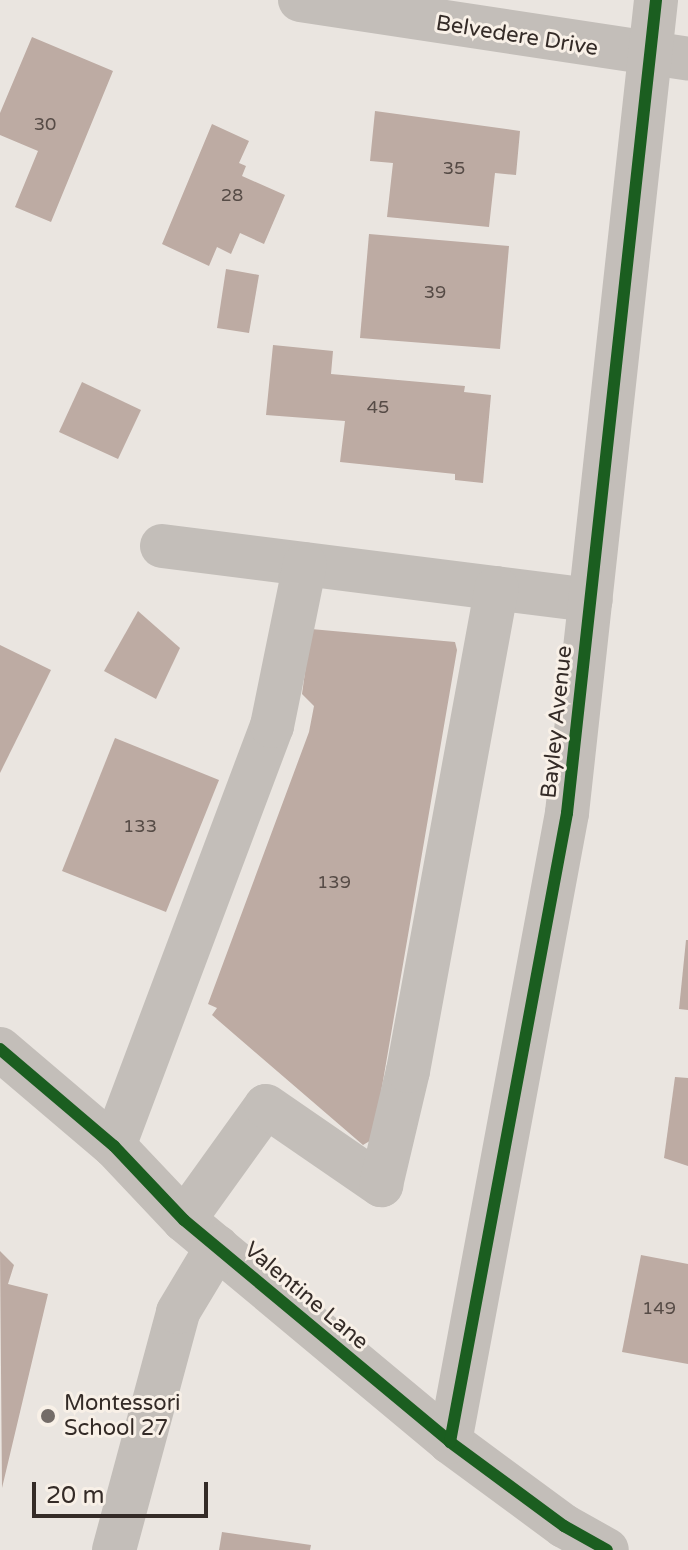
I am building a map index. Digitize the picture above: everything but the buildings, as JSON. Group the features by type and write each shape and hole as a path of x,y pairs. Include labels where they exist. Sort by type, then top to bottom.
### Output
{"street":[{"name":"Belvedere Drive","path":"300,0 669,58"},
{"name":"Bayley Avenue","path":"450,1442 567,813 591,600 669,58 656,0"},
{"path":"162,546 591,600"},
{"path":"114,1146 272,726 305,564"},
{"path":"184,1220 266,1106 381,1185 408,1071 497,588"},
{"name":"Valentine Lane","path":"0,1049 114,1146 184,1220 450,1442 564,1526 607,1550"},
{"path":"114,1550 178,1312 217,1247"}],"cycle path":[{"path":"450,1442 567,813 656,0"},
{"path":"0,1049 114,1146 184,1220 450,1442 564,1526 607,1550"}],"place":[{"name":"Montessori School 27","path":"48,1416"}]}
